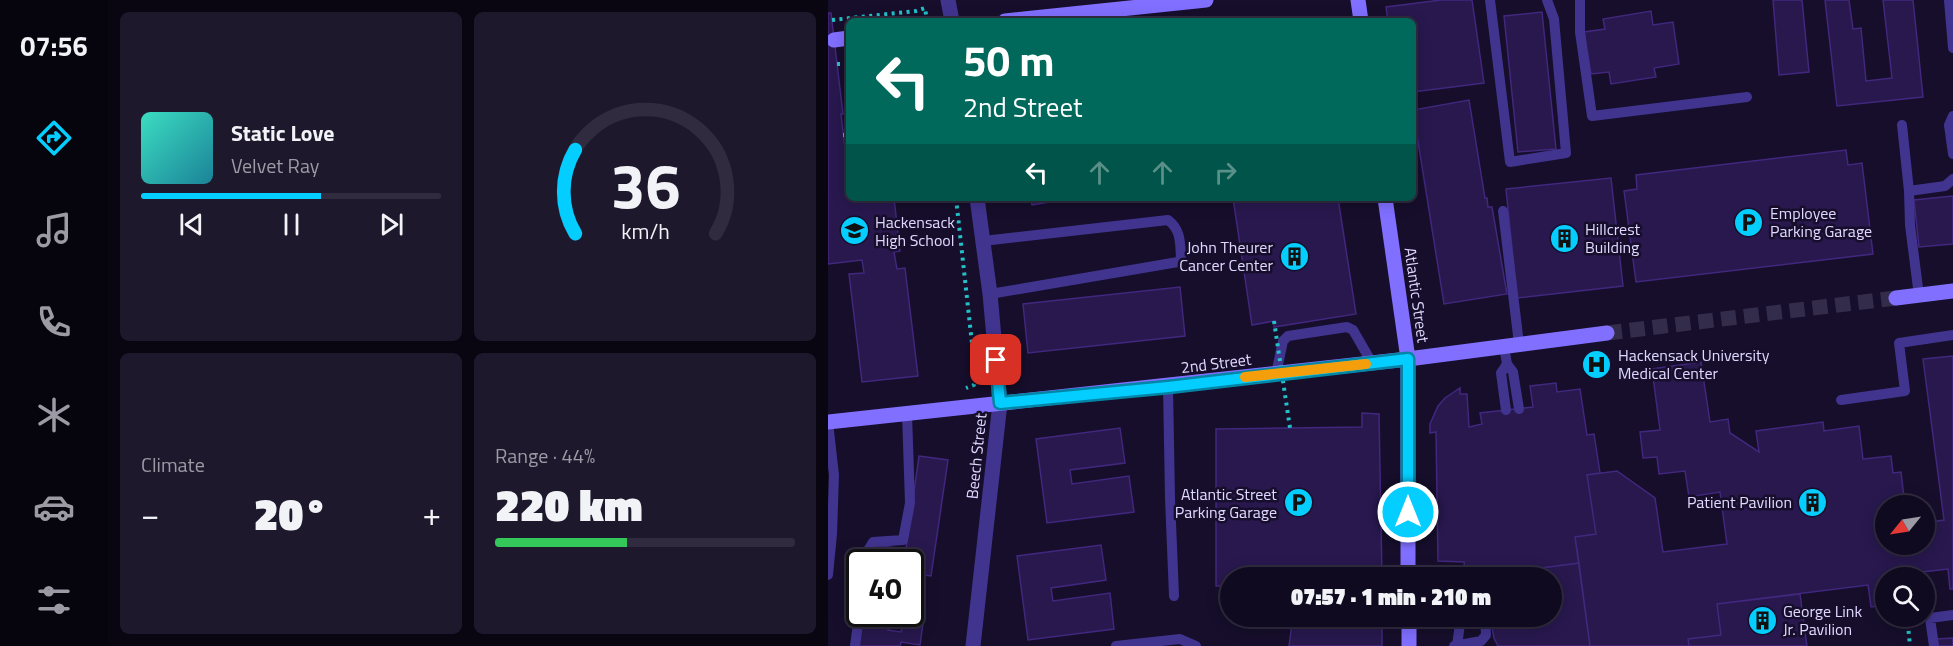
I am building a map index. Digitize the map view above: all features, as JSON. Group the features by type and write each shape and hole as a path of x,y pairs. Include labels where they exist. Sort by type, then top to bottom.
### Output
{"street":[{"path":"948,0 951,18"},
{"path":"1034,18 1206,0"},
{"path":"1358,0 1360,18"},
{"name":"Beech Street","path":"973,646 1000,403 990,294 977,201"},
{"name":"Atlantic Street","path":"1385,201 1408,359 1408,567"},
{"path":"1896,298 1953,291"},
{"name":"2nd Street","path":"828,422 1168,387 1607,333"},
{"path":"1408,627 1409,646"}],"lane":[{"path":"1490,0 1510,162 1566,153 1554,19 1547,0"},
{"path":"1580,0 1580,32 1592,116 1747,97"},
{"path":"1949,0 1953,48"},
{"path":"1953,116 1949,125 1953,154"},
{"path":"1902,125 1910,225 1919,296"},
{"path":"1909,191 1950,184"},
{"path":"1503,211 1512,345 1502,373 1506,410"},
{"path":"983,241 1157,220 1168,220 1179,232 1181,258 1178,262 990,294"},
{"path":"1276,374 1283,341 1288,336 1347,327 1353,330 1360,340 1372,363"},
{"path":"1841,400 1905,391 1899,343 1953,335"},
{"path":"1507,364 1513,372 1519,409"},
{"path":"1168,387 1174,596"},
{"path":"869,549 873,542 903,540 910,503 907,414"},
{"path":"828,422 834,475 828,575"},
{"path":"1934,646 1930,618 1953,615"},
{"path":"855,646 858,627"},
{"path":"1459,627 1456,646 1481,641 1486,635 1486,627"},
{"path":"1116,646 1180,639 1196,646"}],"path":[{"path":"851,18 925,8 927,18"},
{"path":"832,20 846,18"},
{"path":"837,64 846,64"},
{"path":"956,201 976,380 974,385 965,388"},
{"path":"1274,321 1290,428"},
{"path":"1908,627 1910,646"}],"building":[{"path":"1441,0 1472,0 1484,83 1416,92 1416,18 1388,18 1386,7"},
{"path":"1773,0 1802,0 1809,72 1779,75"},
{"path":"1825,0 1849,0 1853,29 1861,28 1866,81 1892,78 1883,0 1913,0 1923,97 1837,106"},
{"path":"1651,11 1653,25 1673,22 1679,64 1654,68 1656,77 1611,84 1609,72 1591,74 1584,32 1605,29 1603,19"},
{"path":"1542,12 1556,149 1518,152 1504,16"},
{"path":"828,13 831,13 846,149 846,201 894,201 900,251 894,252 897,269 905,268 918,376 862,382 849,274 864,273 862,260 828,264"},
{"path":"1469,100 1485,198 1487,198 1488,207 1492,207 1507,294 1444,304 1416,129 1416,109"},
{"name":"Employee Parking Garage","path":"1846,150 1848,165 1862,163 1873,254 1636,282 1624,191 1637,189 1636,175"},
{"name":"Hillcrest Building","path":"1611,178 1623,286 1517,298 1506,189"},
{"path":"1953,196 1953,244 1919,247 1914,200"},
{"path":"1031,201 1056,201 1032,205"},
{"name":"John Theurer Cancer Center","path":"1233,201 1338,201 1356,314 1274,327 1274,321 1252,325"},
{"path":"1180,287 1185,336 1028,353 1023,304"},
{"name":"Patient Pavilion","path":"1953,356 1953,589 1950,589 1948,569 1935,570 1935,567 1875,567 1875,606 1871,607 1868,585 1717,604 1721,635 1688,639 1689,646 1590,646 1575,537 1596,534 1587,475 1617,471 1655,498 1663,552 1727,544 1720,492 1689,497 1685,471 1659,474 1657,457 1643,458 1640,432 1660,430 1652,369 1701,362 1710,422 1728,419 1730,433 1759,452 1756,431 1823,422 1824,431 1859,426 1863,459 1891,456 1893,473 1901,472 1904,495 1875,495 1875,555 1935,555 1935,521 1944,520 1923,359"},
{"path":"1556,383 1557,392 1580,389 1587,435 1594,434 1600,473 1587,475 1596,534 1575,537 1579,563 1549,567 1465,567 1464,562 1438,561 1436,432 1430,433 1430,424 1438,406 1460,388 1460,394 1467,394 1469,427 1482,424 1480,413 1533,407 1530,386"},
{"name":"Atlantic Street Parking Garage","path":"1362,413 1379,414 1382,567 1220,567 1220,586 1216,586 1216,429 1362,427"},
{"path":"1120,428 1125,463 1070,470 1072,484 1129,476 1134,512 1047,523 1036,439"},
{"path":"919,456 948,460 931,576 924,575 924,549 906,549"},
{"path":"873,545 906,549 873,549"},
{"path":"1101,545 1106,580 1051,588 1053,601 1110,593 1114,629 1028,640 1017,556"},
{"path":"1579,563 1590,646 1498,646 1492,627 1562,627 1562,567 1549,567"},
{"name":"George Link Jr. Pavilion","path":"1800,594 1807,646 1689,646 1688,639 1721,635 1717,604"},
{"path":"861,627 888,627 888,630 901,632 902,627 923,627 920,645 901,642 900,646 859,646"},
{"path":"1292,627 1382,627 1382,646 1289,646"},
{"path":"1953,638 1953,646 1937,646 1936,639"}],"tunnel":[{"path":"1607,333 1896,298"}],"slow traffic":[{"path":"1245,377 1366,364"}],"place":[{"name":"Employee Parking Garage","path":"1749,222"},
{"name":"Hackensack High School","path":"854,231"},
{"name":"Hillcrest Building","path":"1564,238"},
{"name":"John Theurer Cancer Center","path":"1294,256"},
{"name":"Hackensack University Medical Center","path":"1597,364"},
{"name":"Patient Pavilion","path":"1813,502"},
{"name":"Atlantic Street Parking Garage","path":"1298,503"},
{"name":"George Link Jr. Pavilion","path":"1762,620"}],"route":[{"path":"996,360 1000,403 1168,387 1408,359 1408,512"}]}
